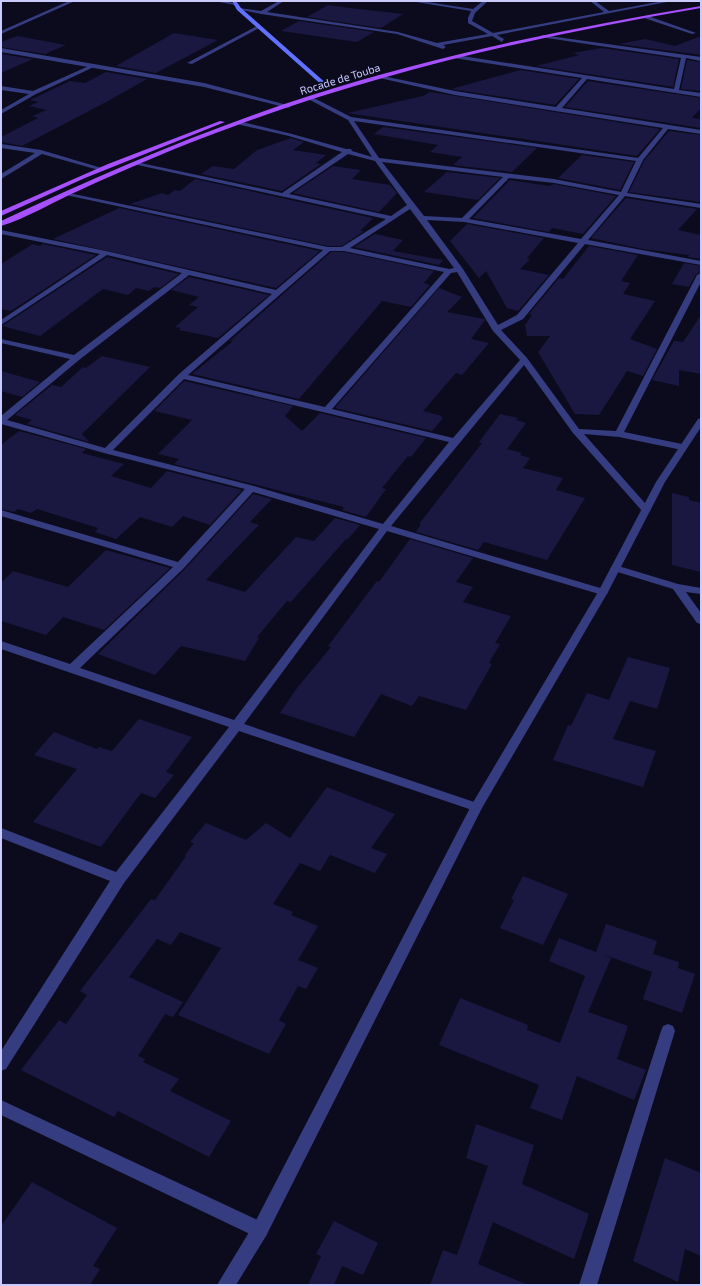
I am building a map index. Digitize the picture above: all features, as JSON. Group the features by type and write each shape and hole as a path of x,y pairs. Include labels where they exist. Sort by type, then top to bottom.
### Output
{"main road":[{"path":"235,2 239,9 332,91"},
{"name":"Rocade de Touba","path":"1,214 56,188 226,120 326,86 502,40 606,19 701,3"},
{"name":"Rocade de Touba","path":"1,224 64,194 136,164 238,124 332,91 378,77 542,36 701,7"}],"street":[{"path":"1,33 73,1"},
{"path":"216,1 235,2"},
{"path":"261,13 282,1"},
{"path":"412,1 473,10"},
{"path":"486,1 473,10 470,17 470,22 502,40"},
{"path":"592,1 609,13"},
{"path":"437,45 670,1"},
{"path":"239,9 398,33 449,49"},
{"path":"646,16 701,36"},
{"path":"190,63 259,27"},
{"path":"694,33 701,31"},
{"path":"542,36 701,59"},
{"path":"1,50 204,85 288,106"},
{"path":"456,57 701,95"},
{"path":"676,92 684,57"},
{"path":"1,112 34,93 93,66"},
{"path":"378,77 455,93 701,132"},
{"path":"558,109 586,78"},
{"path":"1,88 34,93"},
{"path":"310,98 350,119 640,160"},
{"path":"350,119 377,160 459,269 496,329 524,360 576,431 646,510"},
{"path":"238,124 349,150 377,160 554,181 623,194 701,206"},
{"path":"496,329 520,317 623,194 640,160 667,126"},
{"path":"1,146 41,152 102,169"},
{"path":"286,194 349,150"},
{"path":"1,177 41,152"},
{"path":"136,164 286,194 391,218"},
{"path":"464,220 508,175"},
{"path":"64,194 328,249 344,249 449,271 459,269"},
{"path":"344,249 412,206"},
{"path":"422,218 464,220 701,263"},
{"path":"1,232 106,253 278,293"},
{"path":"107,451 182,376 328,249"},
{"path":"1,323 106,253"},
{"path":"326,411 449,271"},
{"path":"1,420 76,358 188,272"},
{"path":"619,434 701,275"},
{"path":"1,340 76,358"},
{"path":"1,1064 119,879 237,725 385,527 454,441 524,360"},
{"path":"182,376 454,441"},
{"path":"1,420 107,451 251,488 603,592"},
{"path":"226,1285 260,1230 476,807 603,592 646,510 682,447 701,421"},
{"path":"576,431 619,434 682,447"},
{"path":"72,670 180,566 251,488"},
{"path":"1,513 180,566"},
{"path":"615,568 677,587 701,591"},
{"path":"677,587 701,621"},
{"path":"1,645 476,807"},
{"path":"1,833 119,879"},
{"path":"588,1285 668,1031"},
{"path":"1,1107 260,1230"}],"building":[{"path":"328,5 403,14 381,28 307,17"},
{"path":"299,21 374,32 357,42 281,31"},
{"path":"174,33 218,40 156,73 116,66"},
{"path":"17,36 66,45 45,54 1,47 1,42"},
{"path":"701,36 701,55 619,44 645,39 675,46"},
{"path":"601,48 679,59 673,87 536,66 579,55 573,53"},
{"path":"1,54 33,59 1,73"},
{"path":"687,60 701,62 701,91 681,89"},
{"path":"520,70 579,79 555,105 451,89"},
{"path":"106,72 147,79 22,146 1,142 1,137 38,118 32,116 47,110 29,106 38,102 30,100 70,81 85,83"},
{"path":"588,81 701,98 701,108 692,118 701,119 701,128 565,107"},
{"path":"430,92 660,129 637,156 347,113 423,96"},
{"path":"383,127 537,148 512,172 453,165 462,157 430,152 438,145 374,134"},
{"path":"669,131 701,135 701,202 629,192 644,161"},
{"path":"291,138 304,142 293,150 326,155 316,163 321,164 282,191 201,174 213,166 234,169 257,150"},
{"path":"582,155 634,162 620,190 558,178"},
{"path":"333,166 361,170 352,179 390,185 397,193 379,212 293,193"},
{"path":"447,172 500,178 478,200 424,192"},
{"path":"195,179 373,218 360,231 364,231 342,246 328,246 130,204 162,193 168,195 175,190 180,191"},
{"path":"510,180 549,186 554,184 616,196 583,234 552,228 549,232 473,218"},
{"path":"626,198 697,209 678,230 701,235 701,259 688,257 689,255 643,249 591,238"},
{"path":"119,208 320,251 276,288 53,239"},
{"path":"467,224 544,238 527,258 530,259 520,269 549,275 518,311 507,308 486,271 479,278 450,241"},
{"path":"375,234 403,240 393,251 443,260 439,265 354,247"},
{"path":"33,244 40,246 43,244 96,255 11,311 1,309 1,264"},
{"path":"589,246 638,255 621,281 630,283 623,294 655,301 630,339 657,349 643,376 627,371 599,415 575,414 538,352 550,336 527,336 525,325 532,315 529,314 559,278 563,279"},
{"path":"331,252 344,252 434,271 424,283 430,285 411,307 382,301 299,399 192,374 233,341 230,341"},
{"path":"107,257 179,274 160,288 154,287 149,291 136,288 128,295 103,289 40,336 2,326"},
{"path":"684,263 701,266 701,272 696,274 689,287 672,284"},
{"path":"189,277 269,295 218,338 179,330 181,328 175,327 198,307 189,305 199,297 171,290"},
{"path":"439,288 462,297 447,312 485,320 471,339 489,343 462,375 456,373 423,411 442,416 441,417 443,418 432,431 335,408"},
{"path":"701,315 701,374 679,370 679,386 652,380 674,341 683,342"},
{"path":"102,356 150,367 82,434 89,442 27,424 32,420 15,415 52,385 61,387 83,367 86,368"},
{"path":"1,371 40,382 22,397 1,391"},
{"path":"184,381 293,406 285,416 302,431 320,413 426,438 411,457 408,456 382,488 386,489 366,517 342,510 344,507 174,464 179,459 158,454 192,420 154,411"},
{"path":"500,414 518,418 516,420 526,423 507,449 522,453 520,455 530,458 523,468 563,478 556,490 585,498 547,560 484,542 478,550 416,532 421,524 419,524 482,443 479,442"},
{"path":"19,431 86,449 82,453 124,464 111,476 151,488 167,471 242,490 210,525 183,516 172,527 140,517 116,539 95,532 98,528 37,509 31,513 18,509 14,512 1,509 1,445"},
{"path":"672,493 689,497 689,500 701,503 701,572 672,565"},
{"path":"253,494 272,499 250,522 259,525 206,580 245,592 296,537 314,541 335,518 360,525 291,602 287,601 257,637 259,638 245,661 181,646 155,675 98,654 185,569"},
{"path":"410,539 473,558 456,582 473,587 463,602 511,616 495,643 500,644 489,663 492,664 466,710 419,696 412,706 381,694 354,737 280,713 297,688 331,647 328,646 377,581 379,582"},
{"path":"106,550 170,568 104,630 63,617 46,635 1,621 1,583 13,571 68,587"},
{"path":"628,657 670,668 657,709 630,701 613,739 656,751 643,787 553,760 568,725 571,726 587,693 609,700"},
{"path":"139,719 192,737 166,772 174,775 155,798 141,793 101,847 33,822 77,769 34,755 54,732 97,749 99,747 112,751"},
{"path":"327,787 395,814 371,848 387,854 375,873 330,855 320,871 300,863 273,904 293,912 291,915 318,926 298,960 318,968 306,989 298,986 279,1020 286,1024 269,1054 178,1015 221,948 180,932 171,945 157,939 129,977 183,1002 173,1017 165,1014 138,1056 145,1059 143,1062 179,1079 170,1091 231,1121 209,1157 118,1111 114,1117 21,1070 59,1020 66,1024 87,995 80,991 151,899 155,900 194,843 190,842 206,823 246,840 266,823 290,838"},
{"path":"523,876 568,894 543,945 500,928 514,900 511,899"},
{"path":"606,924 657,941 653,954 679,962 678,968 695,974 682,1013 643,999 652,972 602,954 611,958 588,1012 628,1026 617,1059 646,1070 634,1100 577,1076 562,1120 530,1108 539,1085 439,1045 460,998 528,1025 527,1030 560,1043 585,976 549,961 559,938 596,952"},
{"path":"476,1124 534,1145 522,1184 589,1214 574,1259 493,1222 478,1264 528,1285 430,1285 443,1250 457,1255 488,1166 466,1158"},
{"path":"665,1158 701,1173 701,1256 685,1249 678,1282 633,1261"},
{"path":"32,1182 117,1228 93,1266 100,1269 90,1285 1,1285 1,1226"},
{"path":"334,1221 378,1243 363,1275 342,1266 334,1285 308,1285 321,1256 316,1254"}]}
